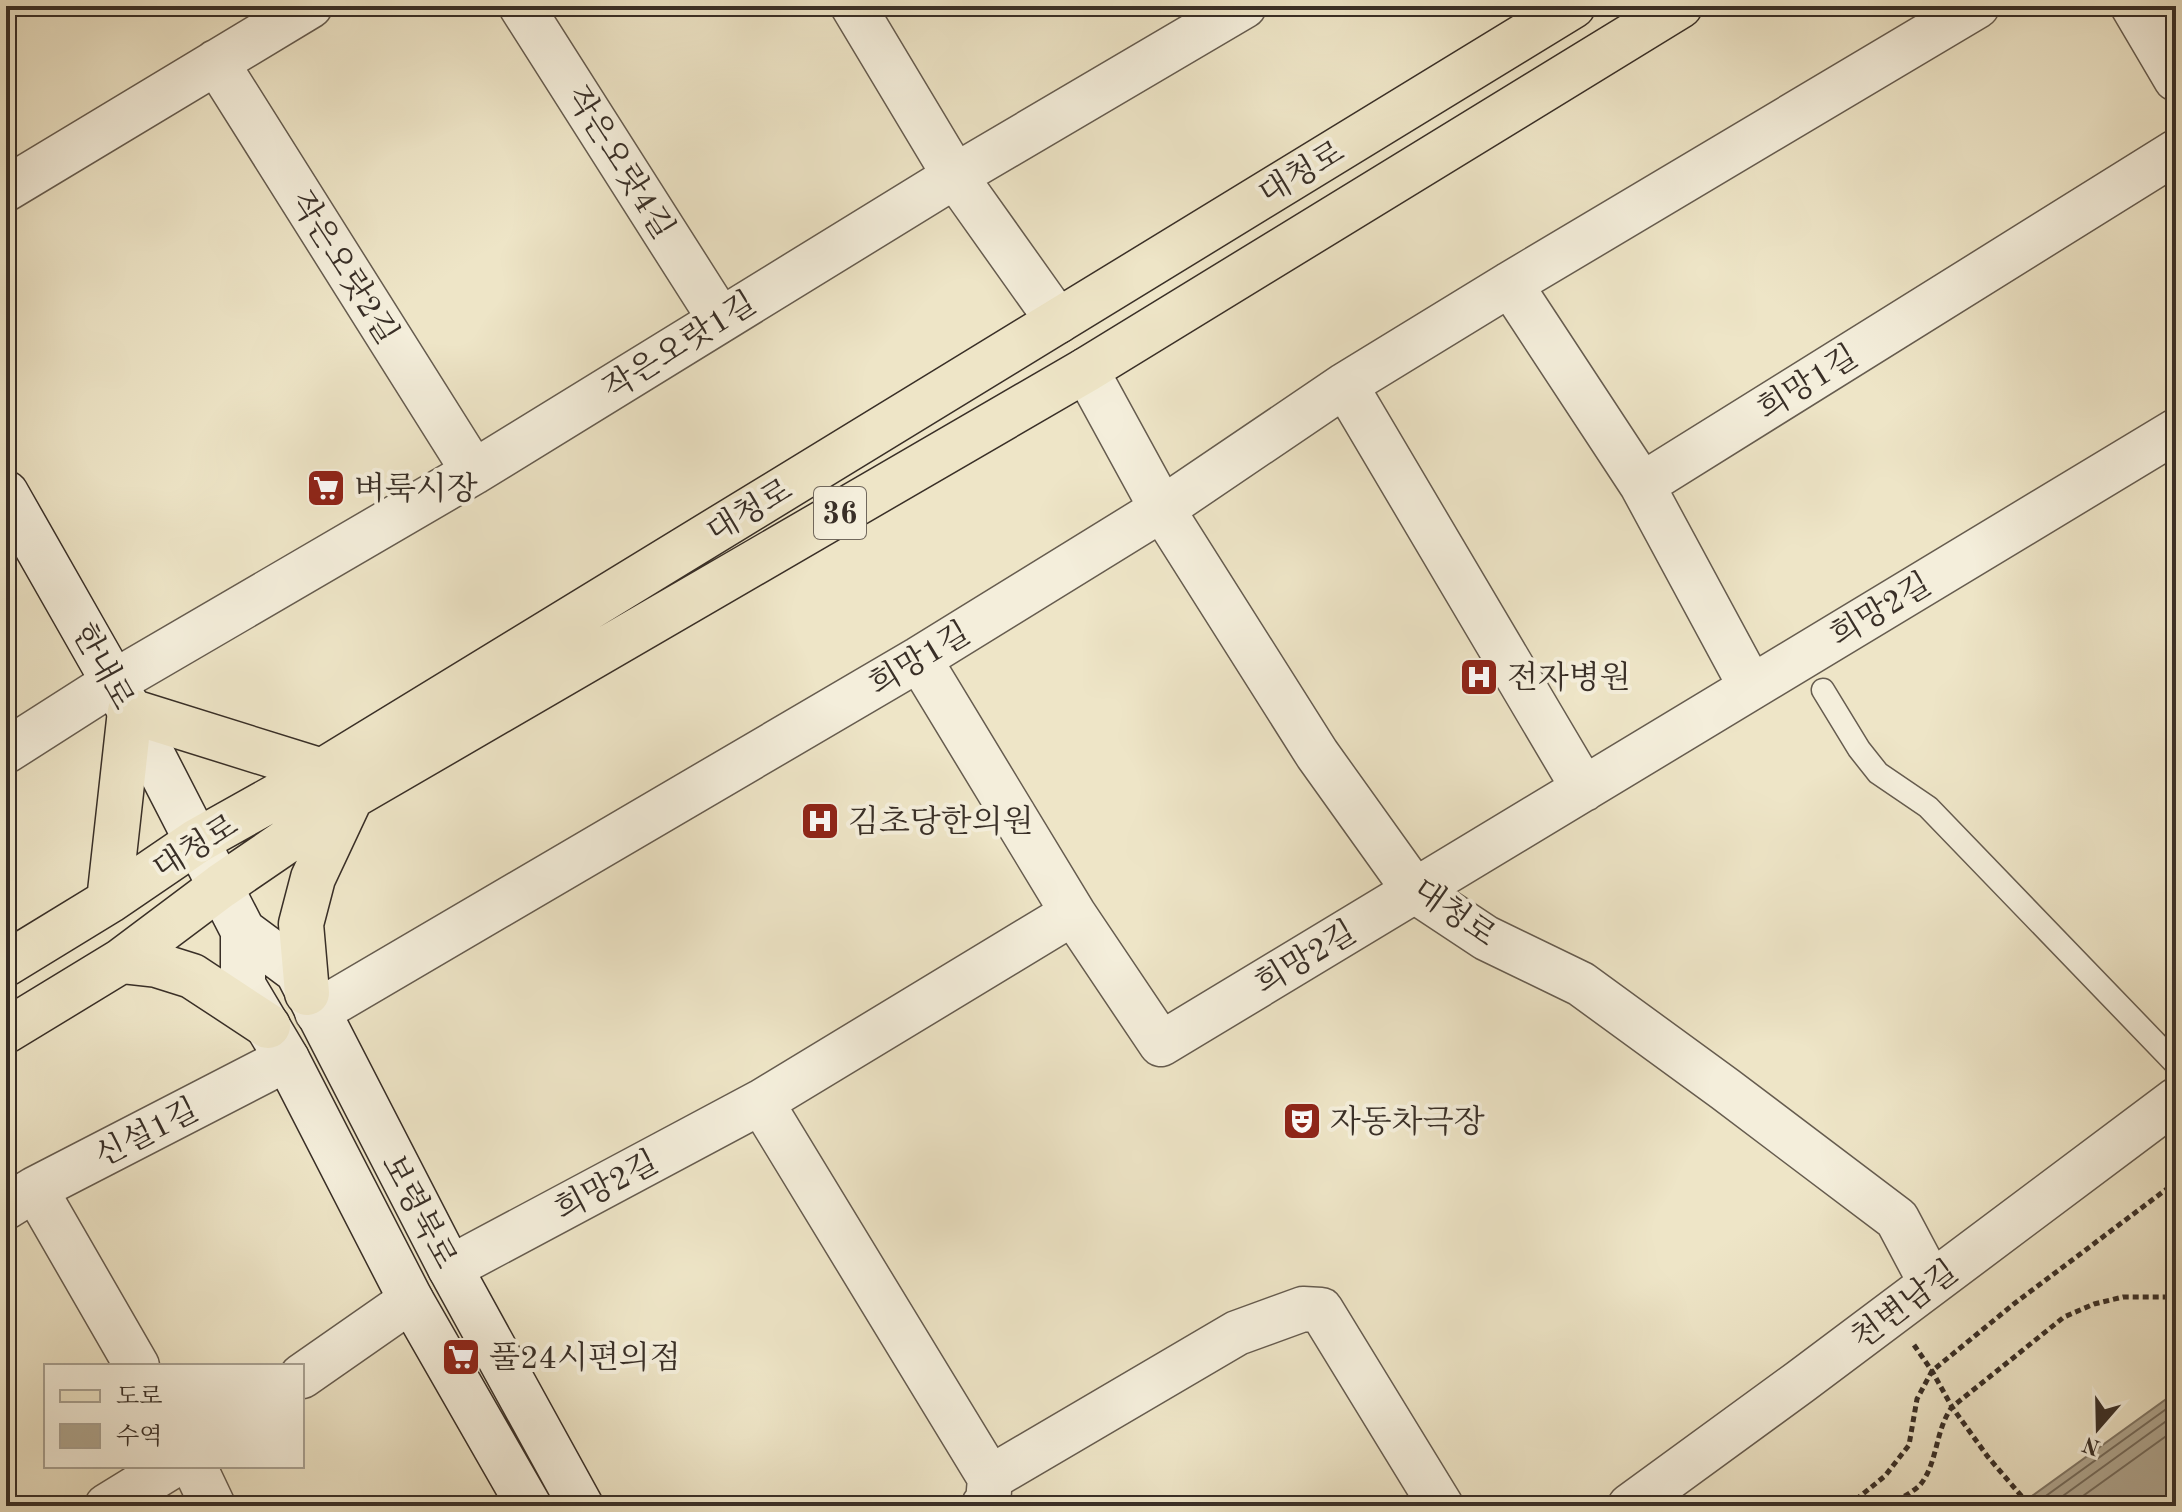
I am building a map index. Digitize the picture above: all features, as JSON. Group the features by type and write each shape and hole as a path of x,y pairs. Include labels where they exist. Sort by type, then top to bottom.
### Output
{"main road":[{"name":"대청로","path":"6,1031 121,961 221,886 336,784 1058,321 1573,6"},
{"name":"대청로","path":"6,964 109,901 197,841 336,784 1086,370 1680,6"},
{"path":"109,901 122,697 336,784 301,924 312,1002"},
{"path":"121,961 157,965 192,976 278,1043"}],"street":[{"path":"6,189 310,6"},
{"name":"작은오랏4길","path":"521,6 720,319"},
{"path":"853,6 955,176 1058,321"},
{"name":"작은오랏1길","path":"6,751 122,697 720,319 1244,6"},
{"name":"희망1길","path":"312,1002 919,659 1162,509 1345,385 1977,6"},
{"path":"2133,6 2176,79"},
{"name":"작은오랏2길","path":"216,62 474,472"},
{"name":"희망1길","path":"1642,485 2176,152"},
{"path":"1510,284 1642,485 1751,687"},
{"name":"대청로","path":"1086,370 1162,509 1317,754 1415,891 1486,938 1581,984 1897,1219 1931,1283"},
{"path":"1345,385 1584,789"},
{"name":"희망2길","path":"919,659 1073,913 1161,1044 2176,431"},
{"name":"한내로","path":"6,493 122,697 197,841"},
{"name":"보령북로","path":"197,841 243,931 243,985 278,1043 411,1300 529,1506"},
{"name":"희망2길","path":"450,1268 761,1102 1073,913"},
{"name":"보령북로","path":"243,931 297,971 450,1268 581,1506"},
{"name":"신설1길","path":"21,1198 278,1043"},
{"name":"천변남길","path":"1630,1506 2176,1100"},
{"path":"761,1102 987,1492 1237,1333 1303,1309 1321,1310 1441,1506"},
{"path":"21,1198 136,1364"},
{"path":"304,1375 411,1300"},
{"path":"107,1506 169,1468"},
{"path":"195,1468 213,1506"}],"lane":[{"path":"1823,690 1859,749 1878,773 1928,807 2176,1064"}],"path":[{"path":"1848,1506 1885,1476 1909,1445 1917,1399 1932,1371 2015,1303 2176,1182"},
{"path":"1887,1506 1919,1486 1930,1465 1944,1418 1952,1407 2064,1317 2094,1304 2123,1297 2176,1297"},
{"path":"1891,1314 1988,1457 2030,1506"}],"water":[{"path":"2176,1392 2176,1506 2018,1506"}],"place":[{"name":"벼룩시장","path":"326,488"},
{"name":"전자병원","path":"1479,677"},
{"name":"김초당한의원","path":"820,821"},
{"name":"자동차극장","path":"1302,1121"},
{"name":"풀24시편의점","path":"461,1357"}]}
